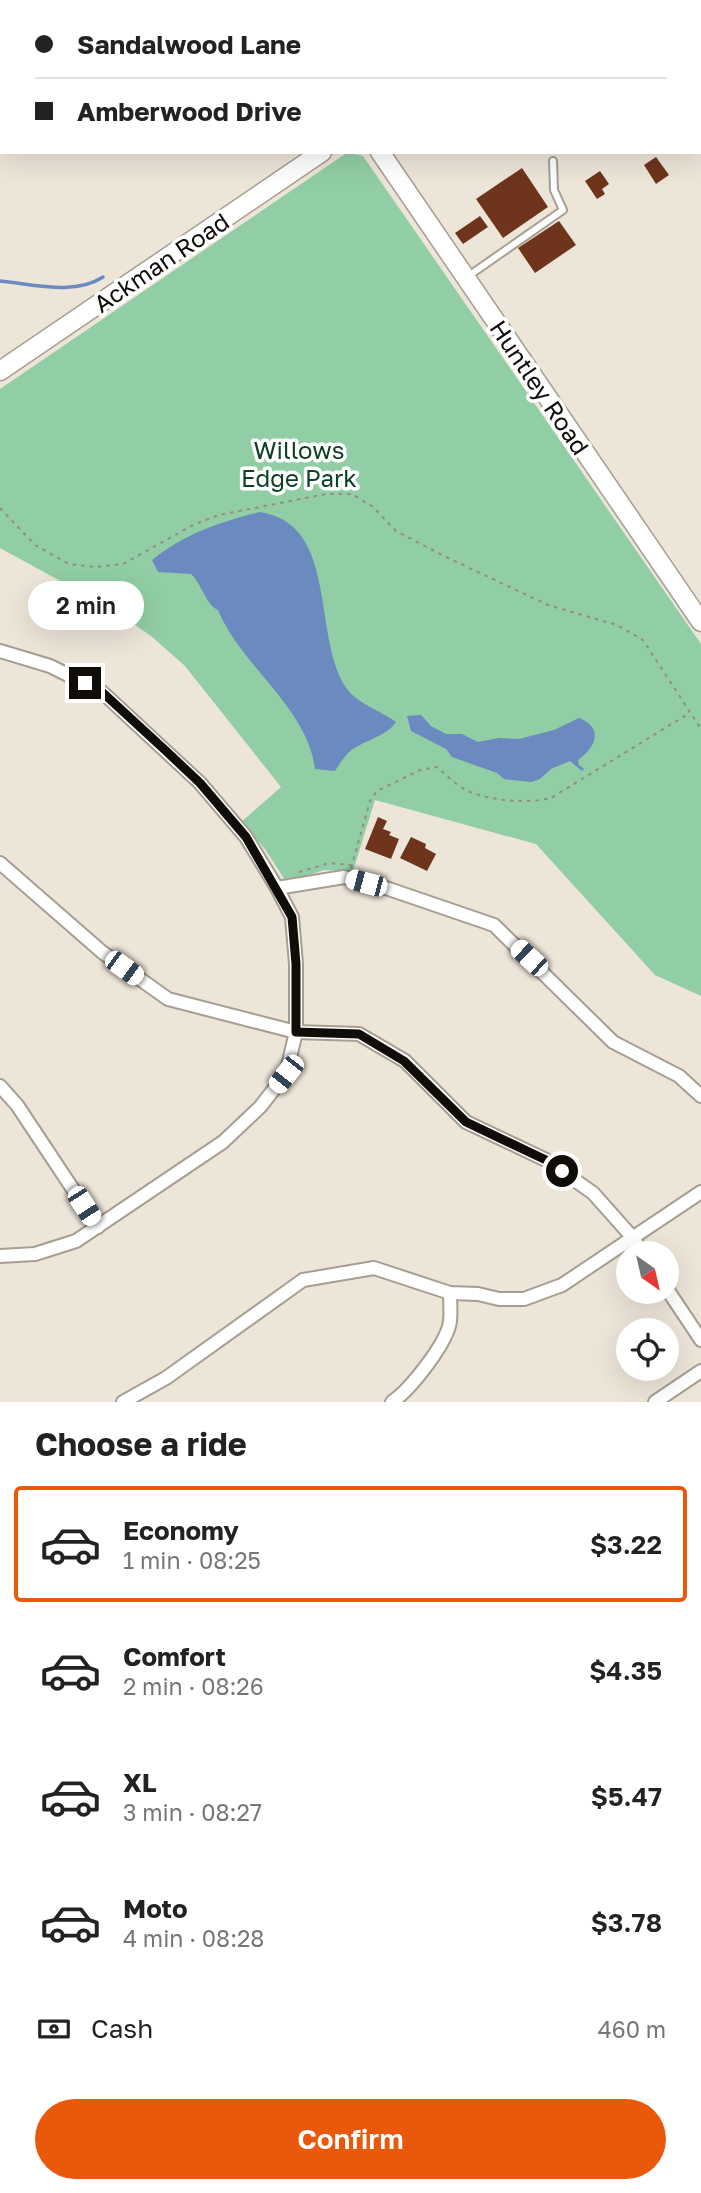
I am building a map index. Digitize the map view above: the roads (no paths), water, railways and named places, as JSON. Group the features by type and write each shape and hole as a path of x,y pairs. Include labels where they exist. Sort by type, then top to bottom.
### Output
{"street":[{"name":"Ackman Road","path":"0,371 318,154"},
{"name":"Huntley Road","path":"381,154 701,622"},
{"path":"0,651 50,666 102,692 200,783 246,837 292,917 296,964 296,1032 286,1074 260,1107 223,1142 76,1241 35,1254 0,1256"},
{"path":"0,863 102,952 168,999 296,1032 359,1034 404,1061 466,1122 546,1160 593,1193 635,1241"},
{"path":"276,888 344,877 383,887 494,925 612,1042 678,1076 701,1096"},
{"path":"0,1087 17,1105 97,1227"},
{"path":"123,1402 166,1378 303,1280 374,1268 450,1293 524,1299 562,1285 701,1192"},
{"path":"392,1402 402,1395 426,1368 450,1324 450,1293"},
{"path":"677,1304 701,1340"},
{"path":"655,1402 701,1371"}],"lane":[{"path":"466,278 564,211 554,190 553,161"}],"water":[{"path":"260,512 285,521 302,538 313,560 329,642 336,667 347,689 363,703 396,722 386,732 348,753 335,771 315,769 310,747 300,726 242,650 195,578 191,574 158,572 152,560 203,530"},
{"path":"421,715 431,726 446,734 462,734 478,742 499,738 519,739 554,730 579,718 592,727 595,738 589,750 578,760 584,769 582,771 570,761 531,782 504,779 497,773 452,757 446,749 411,731 407,716"}],"waterway":[{"path":"0,281 66,287 92,283 103,277"}],"park label":[{"name":"Willows Edge Park","path":"299,463"}]}
